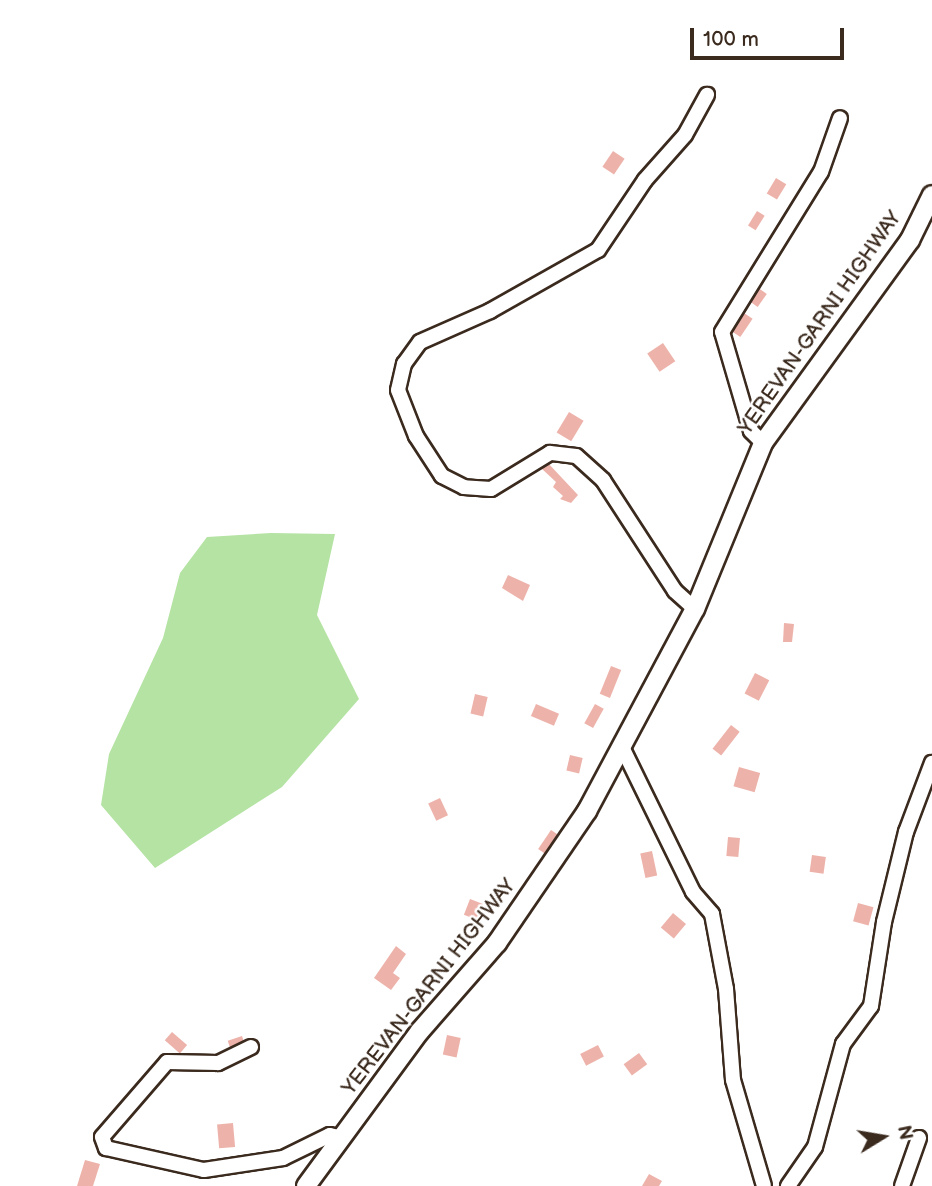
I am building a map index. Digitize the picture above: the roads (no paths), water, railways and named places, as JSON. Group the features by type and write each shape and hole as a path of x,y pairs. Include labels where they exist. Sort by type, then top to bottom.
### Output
{"main road":[{"name":"YEREVAN-GARNI HIGHWAY","path":"306,1186 339,1137 420,1031 497,943 561,852 623,749 695,609 763,443 889,270 932,195"}],"street":[{"path":"695,609 675,591 603,480 576,456 550,453 491,489 464,487 442,476 416,436 398,390 404,364 421,342 490,311 598,250 645,180 685,135 707,94"},
{"path":"763,443 751,431 722,332 821,172 840,118"},
{"path":"623,749 693,892 712,914 726,989 733,1080 764,1186"},
{"path":"788,1186 815,1147 842,1044 872,1006 884,922 906,832 932,763"},
{"path":"251,1047 218,1063 167,1062 102,1137 106,1148 204,1170 283,1158 330,1135 339,1137"},
{"path":"902,1186 919,1138"}]}
